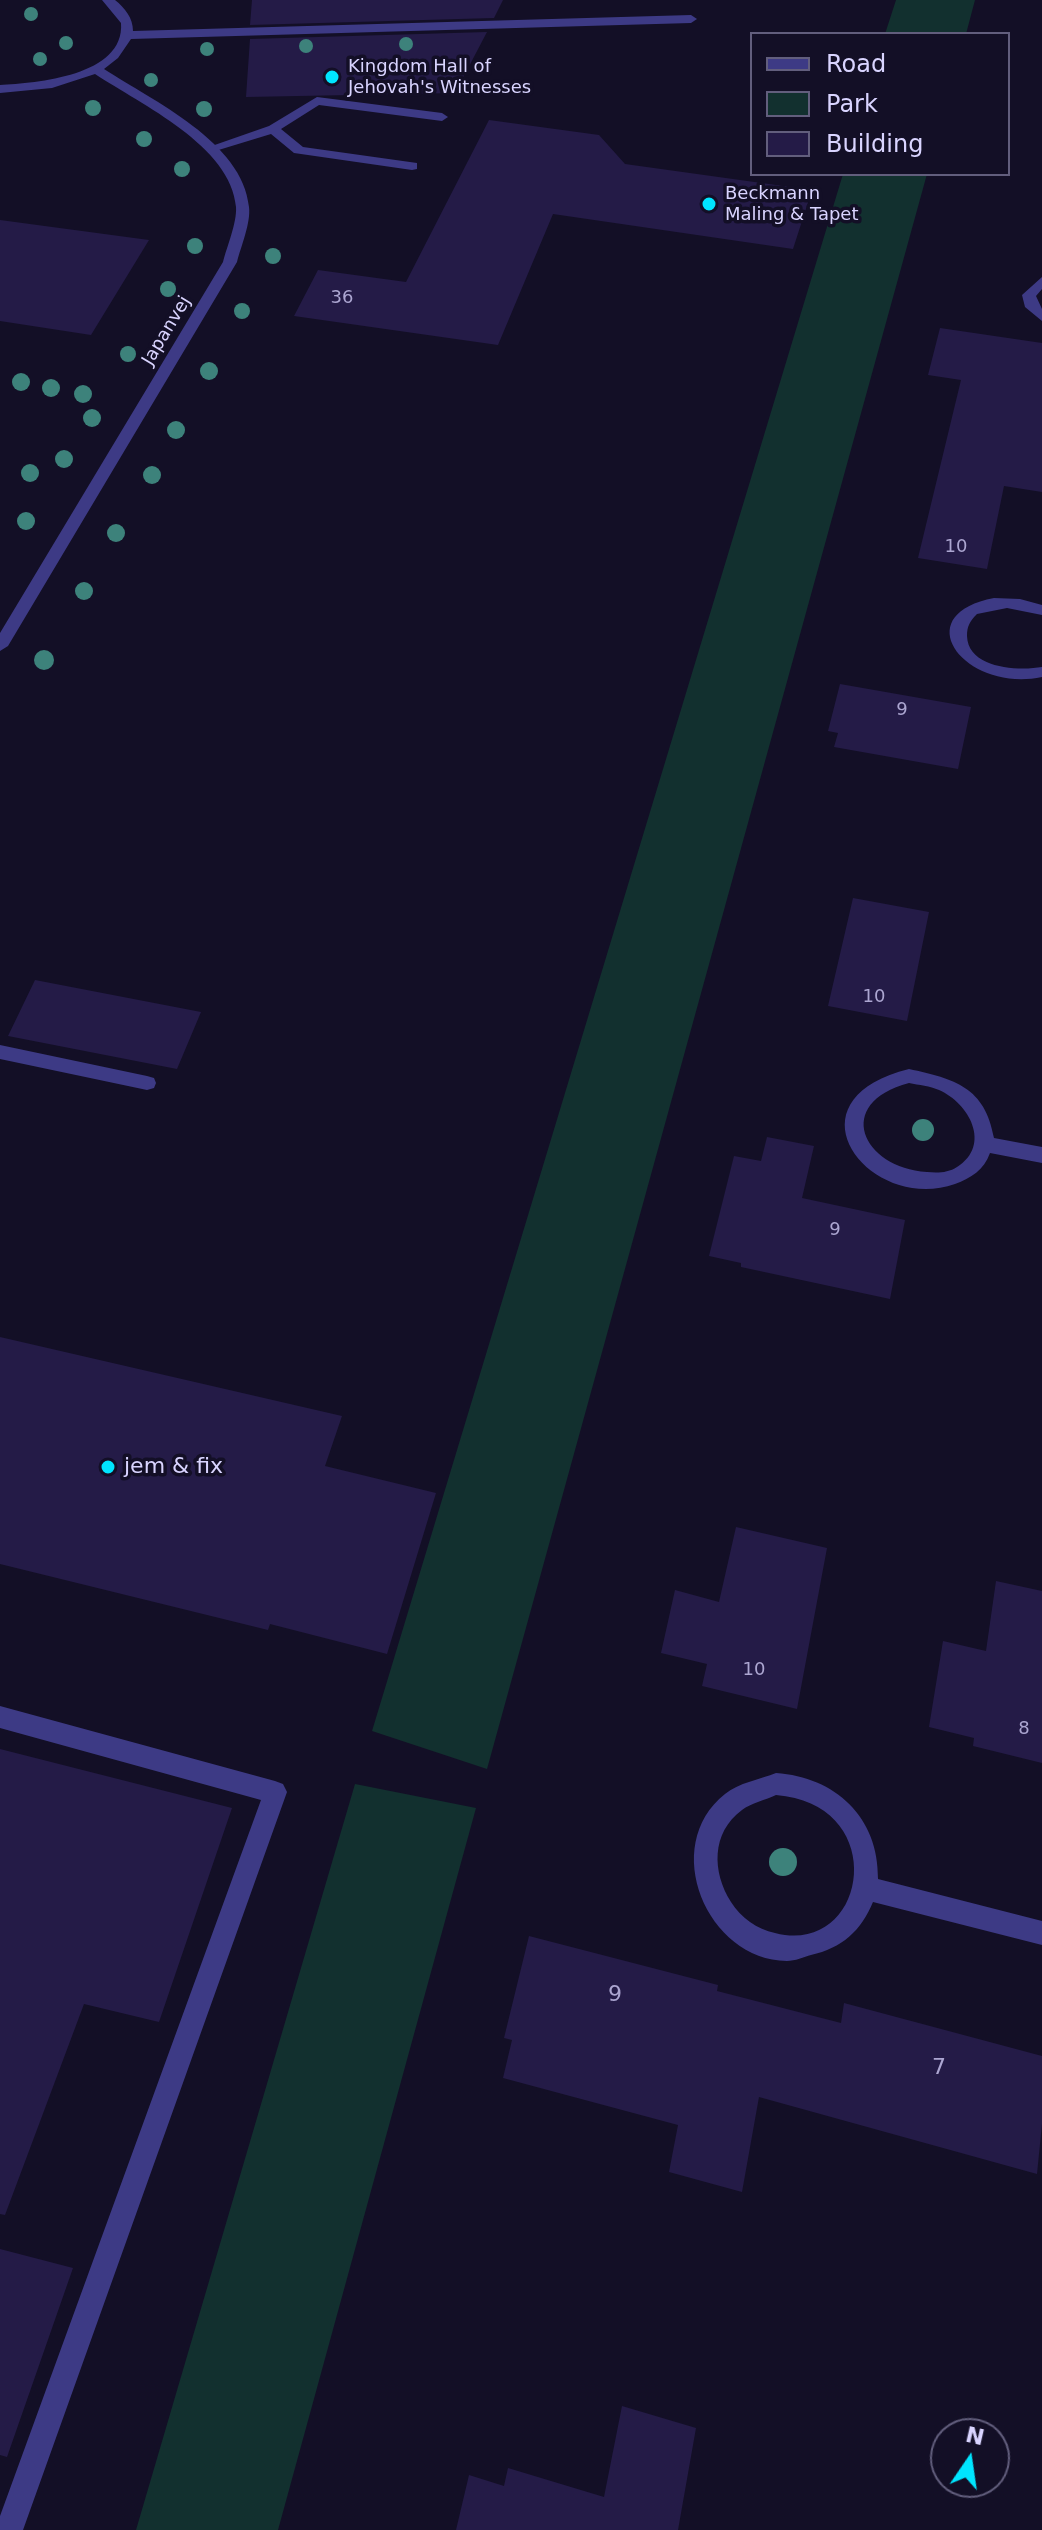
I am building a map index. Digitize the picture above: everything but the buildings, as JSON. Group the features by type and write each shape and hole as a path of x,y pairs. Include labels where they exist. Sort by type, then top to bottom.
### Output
{"street":[{"path":"0,89 56,83 96,69 118,53 128,35 127,21 118,7 108,0"},
{"path":"128,35 691,19"},
{"name":"Japanvej","path":"0,646 230,262 243,209 234,176 212,148 96,69"},
{"path":"212,148 273,129 317,101 442,117"},
{"path":"273,129 299,150 412,166"},
{"path":"1042,281 1029,295 1030,304 1042,317"},
{"path":"1042,610 1021,604 988,605 964,619 959,630 960,642 967,654 980,665 1016,676 1042,672"},
{"path":"0,1052 147,1083"},
{"path":"930,1078 966,1096 979,1110 985,1127 985,1144 978,1160 963,1173 944,1180 921,1182 898,1177 871,1159 855,1134 854,1116 860,1101 872,1089 890,1080 930,1078"},
{"path":"985,1144 1042,1155"},
{"path":"0,1717 275,1792 9,2530"},
{"path":"776,1784 801,1786 826,1798 845,1815 860,1837 867,1862 866,1888 856,1913 837,1934 812,1946 783,1948 754,1940 730,1923 713,1899 704,1872 705,1843 714,1820 730,1801 751,1789 776,1784"},
{"path":"866,1888 1042,1933"}],"green space":[{"path":"896,0 975,0 967,32 886,32"},
{"path":"842,176 926,176 487,1769 372,1731"},
{"path":"355,1784 476,1808 278,2530 136,2530"}],"place":[{"name":"Kingdom Hall of Jehovah's Witnesses","path":"332,77"},
{"name":"Beckmann Maling & Tapet","path":"709,204"},
{"name":"jem & fix","path":"108,1467"}]}
